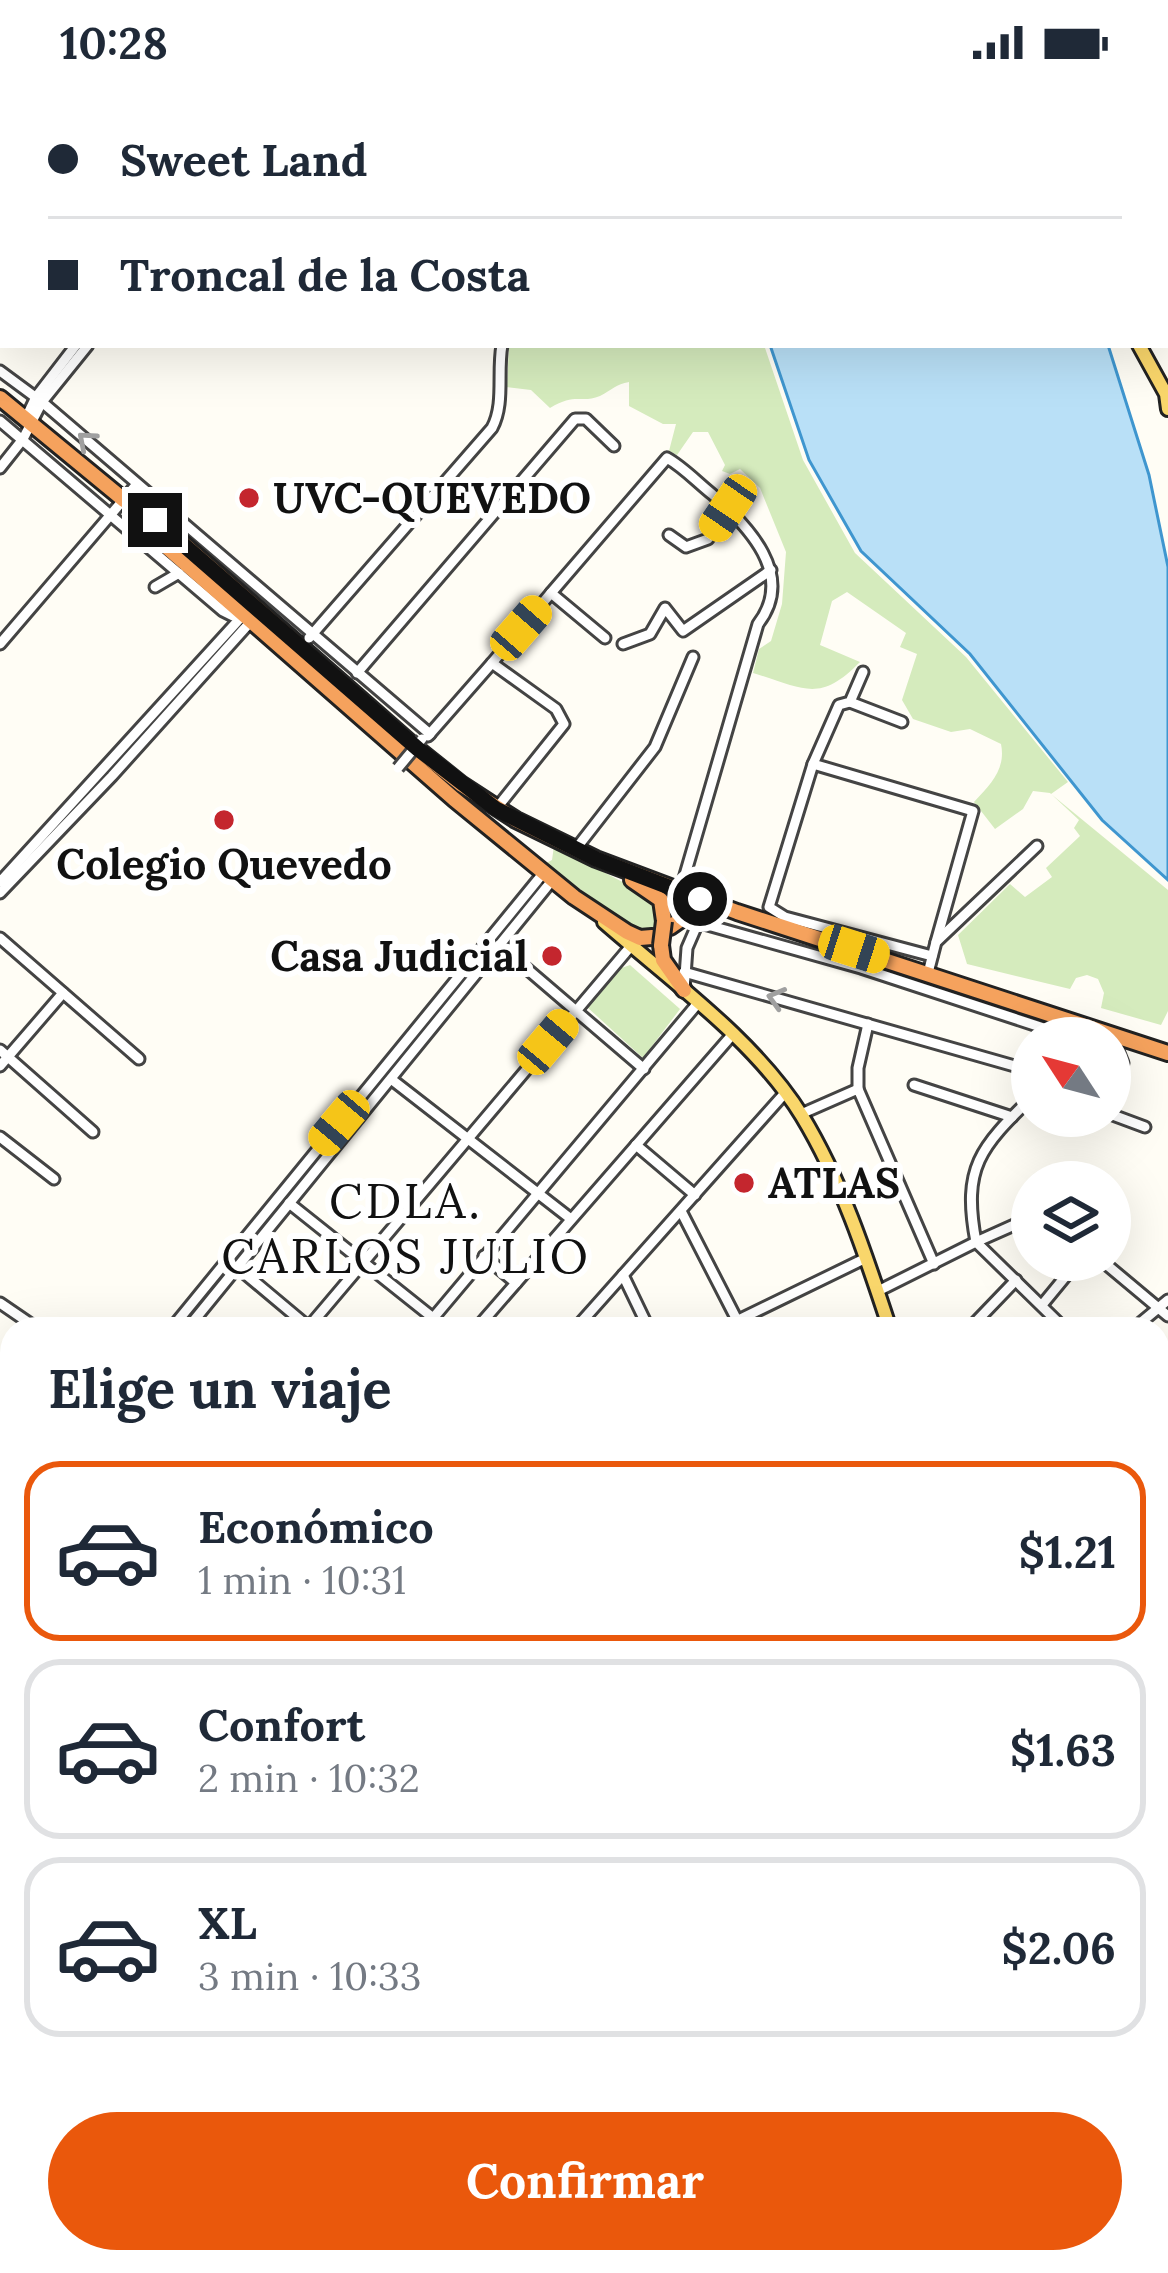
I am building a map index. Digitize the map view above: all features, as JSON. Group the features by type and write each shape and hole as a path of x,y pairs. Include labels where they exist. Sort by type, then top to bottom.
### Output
{"highway":[{"path":"0,398 155,520 477,818 574,897 627,932 656,941"},
{"path":"252,613 423,741 496,809 575,850 730,912 928,973 1049,1017"},
{"path":"517,849 536,856 544,852 544,840 532,827"},
{"path":"596,859 657,896 667,924"},
{"path":"656,941 667,924 698,910 730,912"},
{"path":"656,941 684,990"},
{"path":"1131,1045 1168,1053"}],"main road":[{"path":"1142,348 1167,395 1168,409"},
{"path":"574,897 732,1035 801,1114 847,1206 886,1317"}],"street":[{"path":"0,468 39,400 78,348"},
{"path":"302,647 492,428 500,407 502,348"},
{"path":"0,371 358,672 423,741"},
{"path":"346,686 575,419 586,419 614,446"},
{"path":"0,421 223,611 233,616 252,613"},
{"path":"398,768 667,458 728,508 763,548 770,570 767,611 752,641 680,892"},
{"path":"0,644 137,484"},
{"path":"669,535 686,547 708,539 728,508"},
{"path":"165,561 165,572 155,586 179,573"},
{"path":"623,644 650,634 665,608 683,631 770,570"},
{"path":"551,593 604,638"},
{"path":"0,892 112,776 267,595"},
{"path":"0,882 252,613"},
{"path":"575,850 655,747 693,657"},
{"path":"492,663 556,710 564,724 496,809"},
{"path":"850,701 863,672"},
{"path":"902,722 850,701 839,705 813,764 770,909 932,956"},
{"path":"813,764 974,811 928,973"},
{"path":"936,942 1037,846"},
{"path":"182,1317 391,1079 499,946 549,875"},
{"path":"197,1317 285,1199 549,875"},
{"path":"719,927 730,912"},
{"path":"684,990 694,927 700,923 861,968 1011,1018"},
{"path":"0,938 140,1059"},
{"path":"499,946 644,1069"},
{"path":"318,1317 631,946"},
{"path":"684,972 1011,1065"},
{"path":"63,993 3,1058 93,1132"},
{"path":"434,1317 698,1003"},
{"path":"868,1024 858,1089 934,1264"},
{"path":"486,1317 732,1035"},
{"path":"391,1079 572,1219"},
{"path":"914,1085 1011,1117"},
{"path":"801,1114 858,1089"},
{"path":"586,1317 784,1093"},
{"path":"1011,1118 975,1164 970,1208 976,1242 1011,1275"},
{"path":"1131,1122 1144,1127"},
{"path":"0,1137 54,1179"},
{"path":"636,1145 695,1195"},
{"path":"285,1199 432,1317"},
{"path":"681,1211 734,1317"},
{"path":"878,1292 1011,1226"},
{"path":"484,1256 516,1283"},
{"path":"744,1317 866,1258"},
{"path":"238,1267 296,1317"},
{"path":"623,1275 643,1317"},
{"path":"1131,1280 1164,1303 1168,1316"},
{"path":"980,1317 1015,1281"},
{"path":"1017,1281 1054,1317"},
{"path":"1042,1305 1062,1281"},
{"path":"0,1303 23,1317"},
{"path":"18,1313 18,1317"}],"green space":[{"path":"509,348 765,348 803,460 855,553 966,657 1068,782 1051,794 1033,791 1023,809 995,829 974,802 999,769 1001,744 970,729 951,732 913,719 902,700 917,654 900,647 906,633 847,592 832,601 820,645 860,662 846,675 833,684 810,689 753,673 759,649 771,641 782,604 786,552 760,488 740,469 730,474 722,471 725,465 708,432 693,432 677,455 669,451 676,424 663,424 629,406 629,382 600,396 566,400 550,408 531,390 507,387"},
{"path":"1052,795 1168,890 1168,1011 1161,1025 1101,1008 1104,993 1098,979 1087,975 1076,978 1070,989 967,964 958,935 1010,884 1025,897 1052,877 1046,868 1080,836 1074,828 1079,820"},
{"path":"554,846 653,898 659,909 658,927 646,932 631,928 546,863 552,860"},
{"path":"630,965 680,1009 643,1058 587,1007 619,969"}],"water":[{"path":"771,348 1109,348 1149,475 1168,567 1168,880 1102,820 970,654 861,551 809,460"}],"place":[{"name":"UVC-QUEVEDO","path":"249,498"},
{"name":"Colegio Quevedo","path":"224,820"},
{"name":"Casa Judicial","path":"552,956"},
{"name":"ATLAS","path":"744,1183"}],"district":[{"name":"CDLA. CARLOS JULIO","path":"406,1228"}],"route":[{"path":"155,520 418,749 496,809 596,859 700,899"}]}
